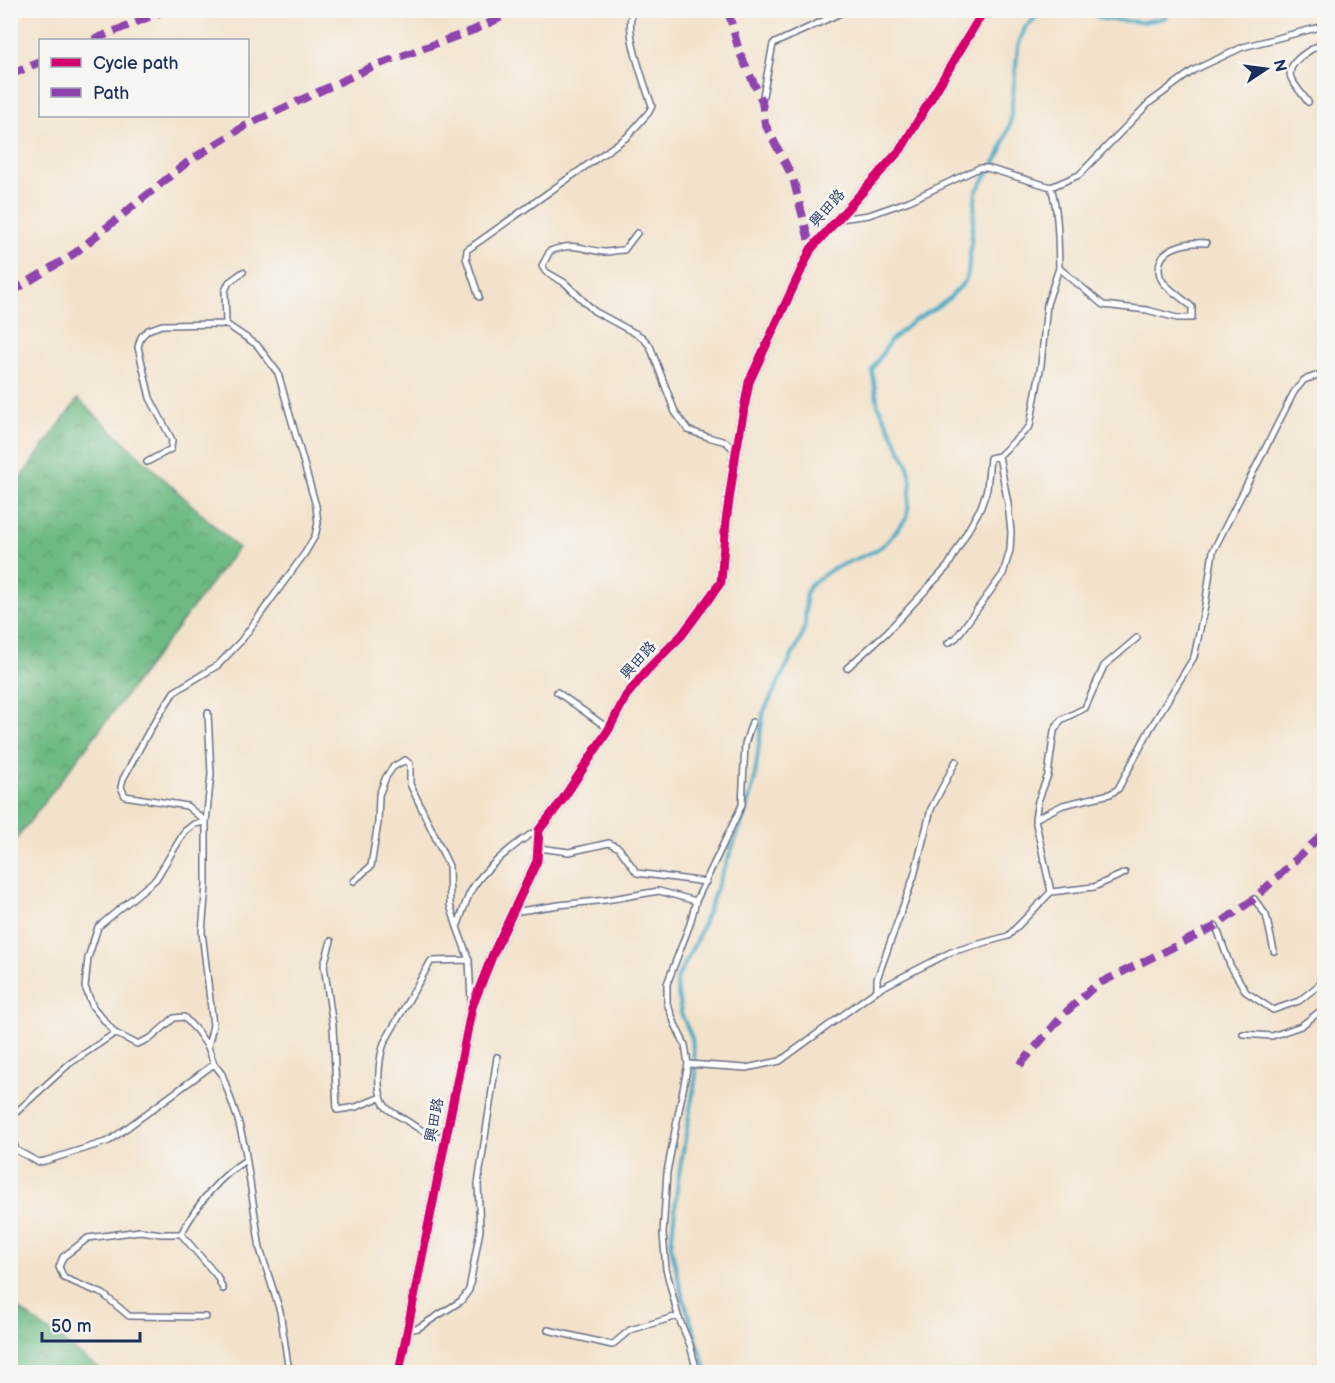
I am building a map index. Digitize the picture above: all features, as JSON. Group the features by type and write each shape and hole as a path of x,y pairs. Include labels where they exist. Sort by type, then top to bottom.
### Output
{"street":[{"name":"興田路","path":"399,1372 472,1007 493,954 537,861 539,830 561,802 609,729 626,696 648,669 682,635 721,582 726,521 749,382 811,249 901,148 984,10"}],"lane":[{"path":"479,297 466,258 467,250 627,137 649,112 652,106 630,29 633,10"},
{"path":"762,101 773,44 848,10"},
{"path":"837,219 879,212 909,201 979,168 987,168 1051,187 1079,175 1149,103 1194,70 1243,47 1324,26"},
{"path":"1308,102 1291,77 1291,68 1298,59 1324,43"},
{"path":"847,668 887,632 948,566 981,507 987,489 990,458 999,456 1030,426 1041,364 1047,304 1059,268 1056,217 1051,187"},
{"path":"637,233 624,250 606,252 576,245 561,247 550,251 542,266 546,272 566,283 594,311 642,337 650,346 675,412 688,430 726,442 736,452"},
{"path":"1059,268 1103,305 1147,310 1177,318 1192,318 1192,307 1163,282 1160,276 1159,261 1168,250 1195,243 1206,243"},
{"path":"226,324 225,291 229,282 243,272"},
{"path":"147,462 171,449 172,440 150,398 138,347 141,337 148,330 162,326 226,324 257,345 278,373 316,506 318,523 315,536 241,641 218,665 174,692 149,731 123,779 121,788 125,796 187,806 206,822"},
{"path":"1035,819 1063,805 1110,795 1118,789 1150,729 1194,657 1205,606 1213,551 1294,392 1304,380 1324,373"},
{"path":"948,643 956,638 1004,574 1010,550 1011,532 999,456"},
{"path":"1051,892 1035,819 1038,801 1048,775 1054,731 1061,720 1085,708 1104,666 1137,638"},
{"path":"557,692 609,729"},
{"path":"208,713 211,774 206,822 206,885 202,932 213,1025 208,1047"},
{"path":"697,1372 690,1345 678,1316 666,1269 663,1234 667,1172 688,1064 685,1045 667,1003 668,984 696,901 742,805 745,744 752,722"},
{"path":"354,881 371,866 380,795 386,777 393,767 405,760 410,764 410,784 449,866 450,905 469,960 472,1007"},
{"path":"877,990 877,979 914,876 931,809 956,761"},
{"path":"206,822 194,824 185,831 156,879 98,927 88,958 85,987 93,1007 115,1032 137,1044 152,1038 174,1018 184,1017 208,1047 214,1064 222,1074 238,1120 245,1149 260,1249 280,1311 289,1372"},
{"path":"457,927 472,890 490,867 527,836 539,830"},
{"path":"539,848 569,852 609,843 619,848 637,873 705,882"},
{"path":"688,1064 746,1068 780,1061 877,990 951,952 1008,936 1051,892 1094,887 1125,873"},
{"path":"513,912 658,891 696,901"},
{"path":"1254,899 1266,915 1274,951"},
{"path":"1216,926 1230,964 1246,992 1273,1010 1299,1001 1324,981"},
{"path":"331,941 324,965 333,1026 337,1110 357,1107 381,1097"},
{"path":"446,1138 432,1136 418,1129 386,1107 381,1097 379,1082 380,1056 384,1043 431,961 469,960"},
{"path":"1243,1034 1272,1036 1302,1026 1323,1009 1324,1005"},
{"path":"10,1120 69,1064 115,1032"},
{"path":"408,1330 418,1328 461,1301 469,1290 480,1230 478,1184 497,1057"},
{"path":"10,1131 16,1150 38,1162 109,1141 214,1064"},
{"path":"181,1234 191,1216 216,1183 231,1169 246,1160"},
{"path":"206,1317 129,1316 103,1294 64,1278 59,1267 63,1257 88,1238 140,1231 181,1234 217,1276 223,1289"},
{"path":"548,1330 612,1345 630,1330 678,1316"}],"green space":[{"path":"78,399 238,548 11,846 11,491"},
{"path":"10,1302 93,1364 106,1372 11,1372"}],"waterway":[{"path":"707,1372 681,1291 671,1246 678,1180 696,1076 692,1038 681,1013 676,981 698,937 742,822 754,783 763,713 802,636 805,625 806,594 810,585 832,569 875,551 886,543 907,518 911,481 908,465 878,405 872,370 890,341 912,322 946,301 964,283 968,274 976,192 999,156 1010,124 1018,46 1025,28 1043,10"},
{"path":"1086,10 1102,19 1142,22 1164,18 1170,10"}],"marked path":[{"path":"95,39 166,10"},
{"path":"10,293 75,253 189,161 245,126 374,66 474,30 517,10"},
{"path":"728,10 739,51 762,101 765,124 793,178 811,249"},
{"path":"10,75 39,62"},
{"path":"1020,1065 1064,1014 1096,985 1216,926 1254,899 1324,833"}],"cycle path":[{"path":"399,1372 472,1007 493,954 537,861 539,830 561,802 609,729 626,696 648,669 682,635 721,582 726,521 749,382 811,249 901,149 984,10"}]}
